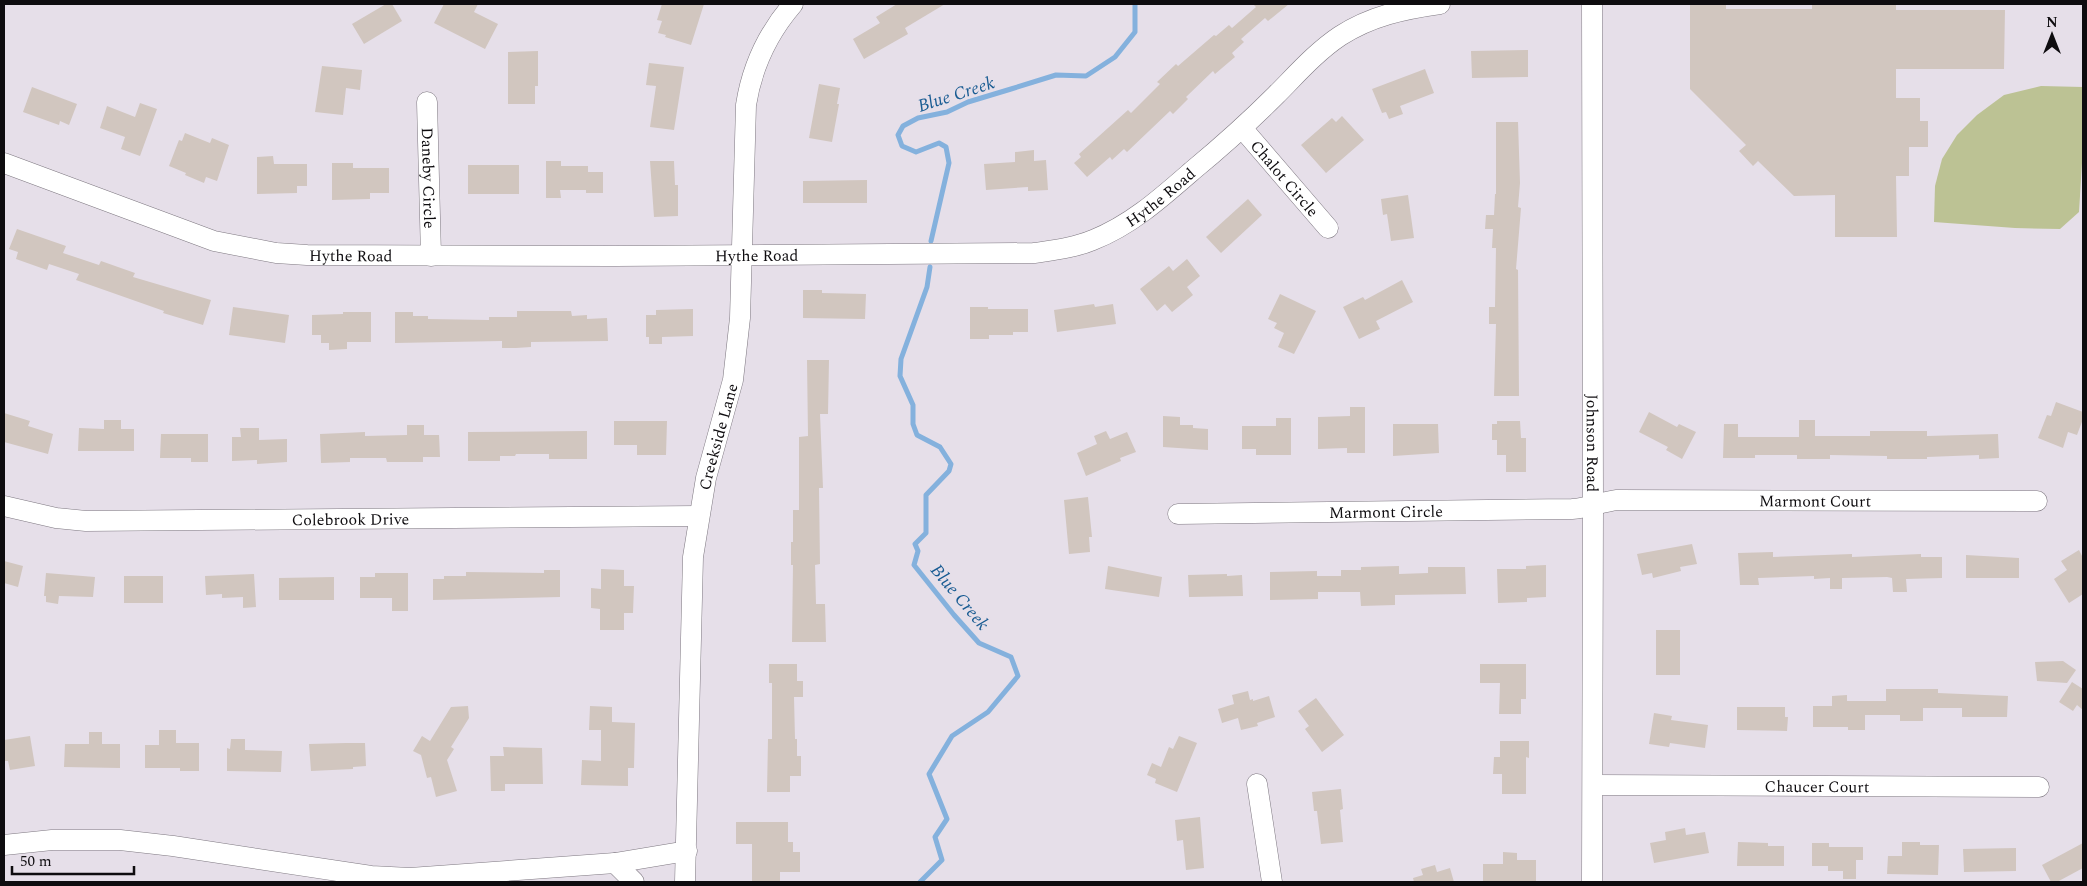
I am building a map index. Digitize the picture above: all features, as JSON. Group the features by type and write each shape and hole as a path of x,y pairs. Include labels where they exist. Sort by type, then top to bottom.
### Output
{"street":[{"name":"Creekside Lane","path":"685,882 691,588 699,516 706,478 725,412 735,366 740,326 744,128 748,97 764,46 793,4"},
{"name":"Hythe Road","path":"4,163 184,231 230,245 276,253 431,256 742,255 1014,253 1053,250 1073,246 1112,232 1145,211 1242,128 1322,50 1338,38 1380,16 1418,6 1440,4"},
{"name":"Johnson Road","path":"1592,4 1592,882"},
{"name":"Daneby Circle","path":"427,102 431,256"},
{"name":"Chalot Circle","path":"1242,128 1328,228"},
{"name":"Marmont Court","path":"1593,506 1617,500 2037,501"},
{"name":"Colebrook Drive","path":"4,506 56,518 86,521 699,516"},
{"name":"Marmont Circle","path":"1178,514 1572,509 1593,506"},
{"path":"1257,784 1272,882"},
{"name":"Chaucer Court","path":"1593,785 2039,787"},
{"path":"4,844 52,840 120,840 371,876 410,878 615,863 687,852"},
{"path":"615,863 634,882"}],"green space":[{"path":"2041,86 2083,87 2083,146 2079,212 2060,229 1934,222 1935,186 1942,159 1957,135 1977,115 2004,95"}],"building":[{"path":"386,4 392,4 402,21 364,44 352,24"},
{"path":"444,4 478,4 474,12 498,24 485,49 434,23"},
{"path":"662,4 704,4 691,45 658,33 662,21 657,20"},
{"path":"897,4 945,4 905,28 908,34 864,59 853,39 880,23 876,17"},
{"path":"1253,4 1289,4 1268,21 1265,18 1241,39 1244,42 1232,53 1235,57 1215,74 1213,71 1186,97 1188,99 1173,114 1170,111 1127,152 1124,149 1112,160 1110,157 1087,177 1074,163 1081,157 1079,154 1128,110 1131,113 1160,84 1157,82 1176,64 1178,66 1214,35 1216,36 1229,25 1232,28 1256,7"},
{"path":"1690,4 1726,4 1726,9 1812,9 1812,4 1896,4 1896,10 2005,10 2004,69 1896,69 1896,98 1920,98 1920,121 1928,121 1928,147 1909,147 1909,176 1896,176 1897,237 1835,237 1835,195 1794,196 1758,161 1753,166 1739,151 1746,145 1690,89"},
{"path":"1528,50 1528,77 1472,78 1471,51"},
{"path":"538,51 538,86 535,86 535,104 508,104 508,52"},
{"path":"649,63 684,67 674,130 650,127 656,86 646,85"},
{"path":"322,66 362,70 360,90 346,88 343,115 315,112"},
{"path":"1425,69 1434,93 1400,106 1403,114 1389,119 1386,112 1382,113 1372,89"},
{"path":"819,84 840,88 832,142 809,138"},
{"path":"32,87 77,104 69,125 60,121 59,125 23,112"},
{"path":"140,103 157,109 140,156 121,149 125,137 100,128 107,106 135,117"},
{"path":"1342,116 1364,140 1326,173 1301,145 1332,118 1336,122"},
{"path":"1496,122 1518,122 1520,183 1518,207 1521,208 1516,269 1518,270 1519,396 1494,396 1496,324 1489,324 1489,307 1495,307 1496,248 1492,248 1493,229 1485,229 1486,215 1494,215 1496,194"},
{"path":"185,133 210,143 212,138 229,145 217,181 206,177 204,183 169,166 179,140 182,141"},
{"path":"1034,150 1034,161 1046,160 1048,190 1028,191 1028,187 986,190 984,164 1015,162 1015,152"},
{"path":"273,156 274,164 307,164 307,186 297,186 297,193 257,194 257,157"},
{"path":"546,161 561,161 561,166 588,166 588,172 603,172 603,193 586,193 586,190 560,190 561,198 546,198"},
{"path":"650,161 674,161 675,185 678,185 678,216 654,217"},
{"path":"332,163 353,163 353,168 389,168 389,193 370,193 370,199 332,200"},
{"path":"468,165 519,165 519,194 468,194"},
{"path":"867,180 867,203 803,203 803,181"},
{"path":"1408,195 1414,238 1391,241 1387,214 1383,215 1381,199"},
{"path":"1248,199 1262,215 1221,253 1206,237"},
{"path":"17,229 66,246 63,253 99,265 101,261 135,273 133,277 211,300 203,325 163,313 164,311 76,280 79,274 49,264 47,270 16,259 18,252 9,249"},
{"path":"1187,259 1200,276 1187,287 1193,295 1172,312 1165,304 1157,311 1140,289 1169,266 1173,271"},
{"path":"1402,280 1413,302 1376,321 1380,329 1359,339 1343,307 1363,297 1365,300"},
{"path":"803,290 822,290 822,293 866,294 865,319 803,318"},
{"path":"1280,294 1316,311 1294,354 1278,347 1284,333 1274,328 1277,323 1268,319"},
{"path":"1094,304 1095,307 1113,304 1116,324 1057,332 1054,310"},
{"path":"233,307 289,315 285,343 229,335"},
{"path":"970,307 1028,309 1028,332 1013,332 1013,335 989,335 989,339 970,339"},
{"path":"693,309 693,336 662,337 662,344 649,344 649,337 646,337 646,315 656,315 656,310"},
{"path":"517,311 571,311 572,316 587,315 587,319 607,318 608,341 531,342 531,347 516,348 502,348 502,341 395,343 395,312 413,312 413,316 428,316 428,319 489,320 489,317 517,317"},
{"path":"343,312 371,312 371,342 347,342 347,349 329,350 329,343 321,343 321,335 312,335 312,315 343,314"},
{"path":"807,360 829,360 828,414 820,414 823,488 819,488 820,564 815,565 816,604 825,604 826,642 792,642 793,565 791,565 791,542 793,542 793,510 799,510 799,437 808,436"},
{"path":"2056,402 2083,412 2083,419 2077,435 2068,432 2063,448 2038,438 2047,415 2051,416"},
{"path":"1350,407 1365,407 1365,453 1347,453 1347,448 1318,449 1318,417 1350,416"},
{"path":"1649,412 1677,427 1679,424 1696,432 1682,459 1666,450 1668,447 1639,432"},
{"path":"4,413 30,421 28,426 53,434 48,454 4,442"},
{"path":"1163,416 1180,417 1180,425 1193,425 1193,428 1208,429 1208,450 1163,447"},
{"path":"1276,418 1291,418 1291,455 1256,455 1256,449 1242,449 1242,426 1276,426"},
{"path":"104,420 121,420 121,429 134,429 134,451 78,451 79,428 104,429"},
{"path":"1799,420 1815,420 1815,436 1870,436 1870,431 1927,431 1927,436 1998,434 1999,458 1979,459 1979,455 1927,457 1927,459 1887,459 1887,456 1830,455 1830,459 1797,459 1797,455 1755,455 1755,458 1723,458 1724,424 1738,424 1738,437 1799,437"},
{"path":"614,421 667,421 666,455 637,455 637,445 614,445"},
{"path":"1497,421 1520,421 1521,438 1526,438 1526,472 1506,472 1506,455 1497,455 1497,440 1492,440 1492,424 1497,424"},
{"path":"1393,424 1438,424 1439,453 1393,456"},
{"path":"407,425 424,425 424,435 439,435 440,457 423,457 423,462 387,462 386,458 350,458 350,462 321,463 320,434 365,432 365,436 407,435"},
{"path":"240,428 259,428 259,440 287,439 287,462 257,464 257,460 232,461 232,437 241,437"},
{"path":"587,431 587,459 549,459 549,454 516,454 515,456 500,456 500,461 468,461 468,432"},
{"path":"1106,431 1110,439 1127,432 1136,452 1120,458 1121,461 1086,476 1077,453 1097,444 1094,436"},
{"path":"161,434 208,434 208,462 191,462 191,458 160,458"},
{"path":"1088,497 1092,537 1089,537 1090,552 1069,554 1064,500"},
{"path":"1692,544 1697,564 1680,567 1681,571 1653,578 1652,573 1642,575 1637,554"},
{"path":"2079,550 2083,558 2083,594 2069,603 2054,579 2067,570 2061,561"},
{"path":"1773,552 1773,557 1852,554 1852,557 1921,554 1921,557 1942,557 1942,578 1906,579 1907,592 1893,592 1892,578 1887,577 1842,578 1842,589 1830,589 1830,578 1814,579 1814,576 1758,578 1759,585 1740,585 1738,553"},
{"path":"1966,555 2019,558 2019,578 1966,578"},
{"path":"4,561 23,566 18,587 4,583"},
{"path":"1546,565 1546,597 1527,598 1527,602 1498,603 1497,569 1526,569 1526,566"},
{"path":"1108,566 1162,577 1159,597 1105,589"},
{"path":"1399,566 1399,574 1428,573 1428,567 1465,567 1466,594 1395,595 1395,605 1361,606 1360,592 1318,592 1318,599 1270,600 1270,572 1317,571 1317,576 1341,576 1341,570 1361,570 1361,567"},
{"path":"601,569 624,570 624,586 634,586 633,613 624,613 624,630 600,630 600,609 591,608 591,588 601,589"},
{"path":"544,570 560,570 560,597 433,600 433,579 444,579 444,576 466,576 466,572 544,573"},
{"path":"46,573 95,577 93,597 59,596 58,604 46,602 46,596 44,596"},
{"path":"375,573 408,573 408,611 392,611 392,598 360,598 360,577 375,577"},
{"path":"254,574 256,607 243,608 243,597 222,598 222,594 206,595 205,576"},
{"path":"1227,574 1227,576 1242,575 1243,596 1189,597 1188,575"},
{"path":"124,576 163,576 163,603 124,603"},
{"path":"334,577 334,600 279,600 279,578"},
{"path":"1656,630 1680,630 1680,675 1656,675"},
{"path":"2063,661 2076,670 2067,683 2037,681 2035,662"},
{"path":"769,664 797,664 797,681 803,681 803,697 794,697 795,739 797,739 797,756 801,756 801,776 790,776 790,792 767,792 768,739 772,739 772,683 769,683"},
{"path":"1480,664 1526,664 1526,699 1521,699 1521,714 1499,714 1500,683 1480,683"},
{"path":"2072,682 2083,689 2083,710 2077,705 2073,711 2059,702"},
{"path":"1886,689 1938,689 1938,693 2008,696 2007,717 1962,717 1962,708 1923,708 1923,721 1900,721 1900,715 1865,715 1865,730 1848,730 1848,727 1813,727 1813,706 1832,706 1832,696 1847,695 1847,701 1886,701"},
{"path":"1248,691 1250,700 1253,699 1253,701 1269,696 1275,717 1257,723 1258,726 1241,730 1238,718 1222,723 1218,709 1234,704 1232,695"},
{"path":"1316,698 1344,735 1322,752 1305,729 1309,726 1298,711"},
{"path":"468,706 469,718 451,747 454,749 447,760 457,791 436,797 431,777 427,778 421,755 413,751 422,736 430,741 451,707"},
{"path":"590,706 612,707 612,722 635,723 634,768 628,768 628,786 581,785 582,760 601,761 601,730 589,730"},
{"path":"1737,707 1785,707 1785,717 1788,717 1787,731 1737,730"},
{"path":"1654,713 1672,716 1671,720 1708,725 1705,748 1670,743 1669,747 1649,744"},
{"path":"159,730 176,730 176,743 199,743 199,771 180,771 180,768 145,768 145,745 159,745"},
{"path":"89,732 102,732 102,744 120,744 120,768 64,767 65,744 89,744"},
{"path":"30,736 35,766 10,770 8,761 4,761 4,740"},
{"path":"1179,736 1197,743 1177,792 1155,783 1156,779 1147,775 1152,763 1161,767 1169,747 1173,749"},
{"path":"231,739 245,739 245,750 282,751 281,772 227,771 227,748 230,749"},
{"path":"1500,741 1529,741 1529,758 1526,757 1526,794 1502,794 1502,774 1493,774 1494,757 1500,757"},
{"path":"365,743 366,766 353,767 353,769 311,771 309,744"},
{"path":"503,747 542,748 543,784 505,784 505,791 491,791 490,756 504,756"},
{"path":"1341,789 1343,809 1340,810 1343,842 1321,844 1317,811 1314,811 1312,792"},
{"path":"1200,817 1204,868 1186,870 1183,840 1177,841 1175,820"},
{"path":"736,822 788,822 788,842 793,842 793,852 800,852 800,872 780,872 780,882 752,882 752,844 736,844"},
{"path":"1685,828 1686,835 1705,832 1709,853 1654,863 1650,843 1666,840 1665,832"},
{"path":"1738,842 1768,843 1768,846 1784,846 1784,866 1737,866"},
{"path":"1902,842 1920,842 1920,845 1939,845 1938,875 1887,874 1888,856 1902,856"},
{"path":"1812,843 1829,843 1829,847 1863,847 1863,860 1856,860 1856,879 1843,879 1843,871 1828,871 1828,866 1812,866"},
{"path":"2083,843 2083,868 2057,882 2051,882 2042,865"},
{"path":"2016,848 2016,871 1964,872 1963,849"},
{"path":"1503,852 1517,853 1517,860 1536,860 1536,882 1483,882 1483,864 1503,864"},
{"path":"1435,865 1437,872 1450,868 1454,882 1414,882 1413,878 1423,875 1421,869"}],"waterway":[{"name":"Blue Creek","path":"931,241 949,163 946,147 939,143 916,152 902,146 898,135 903,126 918,118 947,112 968,102 1056,75 1086,76 1115,57 1135,32 1135,4"},
{"name":"Blue Creek","path":"920,882 942,860 935,837 947,819 929,774 952,736 988,712 1018,676 1011,657 979,643 914,565 918,551 915,544 926,533 926,495 949,471 951,464 940,447 917,435 913,424 913,405 900,376 901,359 927,287 930,267"}]}
